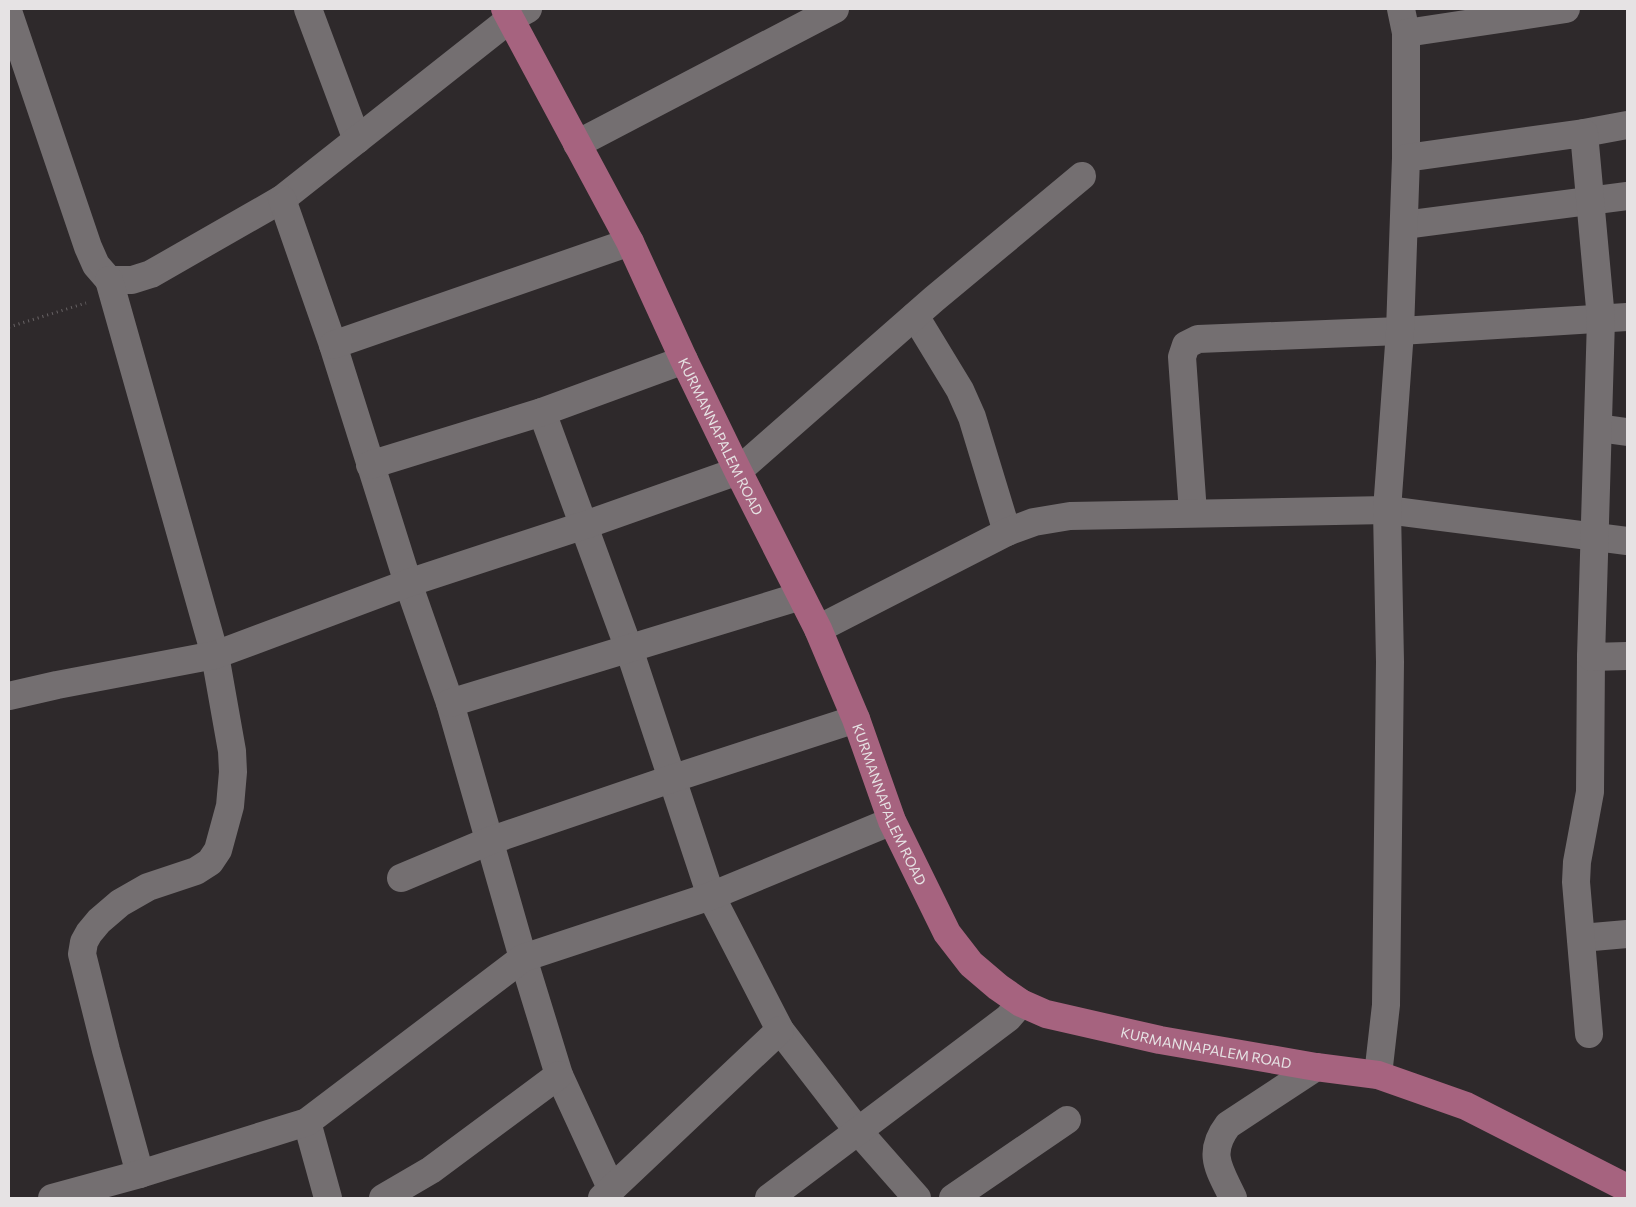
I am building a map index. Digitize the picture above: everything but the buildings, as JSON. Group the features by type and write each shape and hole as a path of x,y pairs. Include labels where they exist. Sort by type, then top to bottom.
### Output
{"main road":[{"name":"KURMANNAPALEM ROAD","path":"514,12 577,144 630,242 684,360 818,629 856,719 892,821 946,933 971,964 998,987 1021,1003 1046,1014 1160,1040 1316,1068 1378,1075 1466,1106 1627,1188"}],"street":[{"path":"308,9 356,140"},
{"path":"577,144 835,9"},
{"path":"1378,1075 1386,1005 1390,662 1387,510 1400,331 1404,226 1406,158 1403,21 1566,9"},
{"path":"111,287 151,274 282,199 514,12"},
{"path":"9,14 88,247 96,265 111,287 215,655 232,751 233,772 230,806 218,850 210,862 196,871 148,887 120,904 99,921 84,942 82,954 140,1174"},
{"path":"1406,158 1584,133 1627,125"},
{"path":"1584,133 1590,200 1614,318 1598,428 1591,656 1590,792 1577,862 1576,882 1589,1034"},
{"path":"9,696 56,685 215,655 408,584 585,525 738,471 915,316 1082,176"},
{"path":"1404,226 1627,196"},
{"path":"282,199 333,345 408,584 450,703 523,958 559,1075 606,1193 780,1030"},
{"path":"333,345 630,242"},
{"path":"915,316 960,390 972,416 1007,532"},
{"path":"1194,513 1182,357 1186,345 1198,339 1400,331 1614,318"},
{"path":"370,465 542,412 684,360"},
{"path":"542,412 585,525 711,896 780,1030 858,1131 917,1198"},
{"path":"1598,428 1627,432"},
{"path":"818,629 1007,532 1034,522 1070,516 1387,510 1627,541"},
{"path":"450,703 801,596"},
{"path":"1591,656 1627,656"},
{"path":"401,878 489,841 856,719"},
{"path":"52,1198 140,1174 307,1122 523,958 711,896 892,821"},
{"path":"1581,938 1627,934"},
{"path":"769,1198 1008,1018 1021,1003"},
{"path":"1233,1198 1217,1162 1216,1147 1221,1135 1228,1125 1316,1068"},
{"path":"383,1198 431,1170 559,1075"},
{"path":"953,1198 1066,1120"},
{"path":"307,1122 328,1198"}],"path":[{"path":"9,327 111,287"}]}
